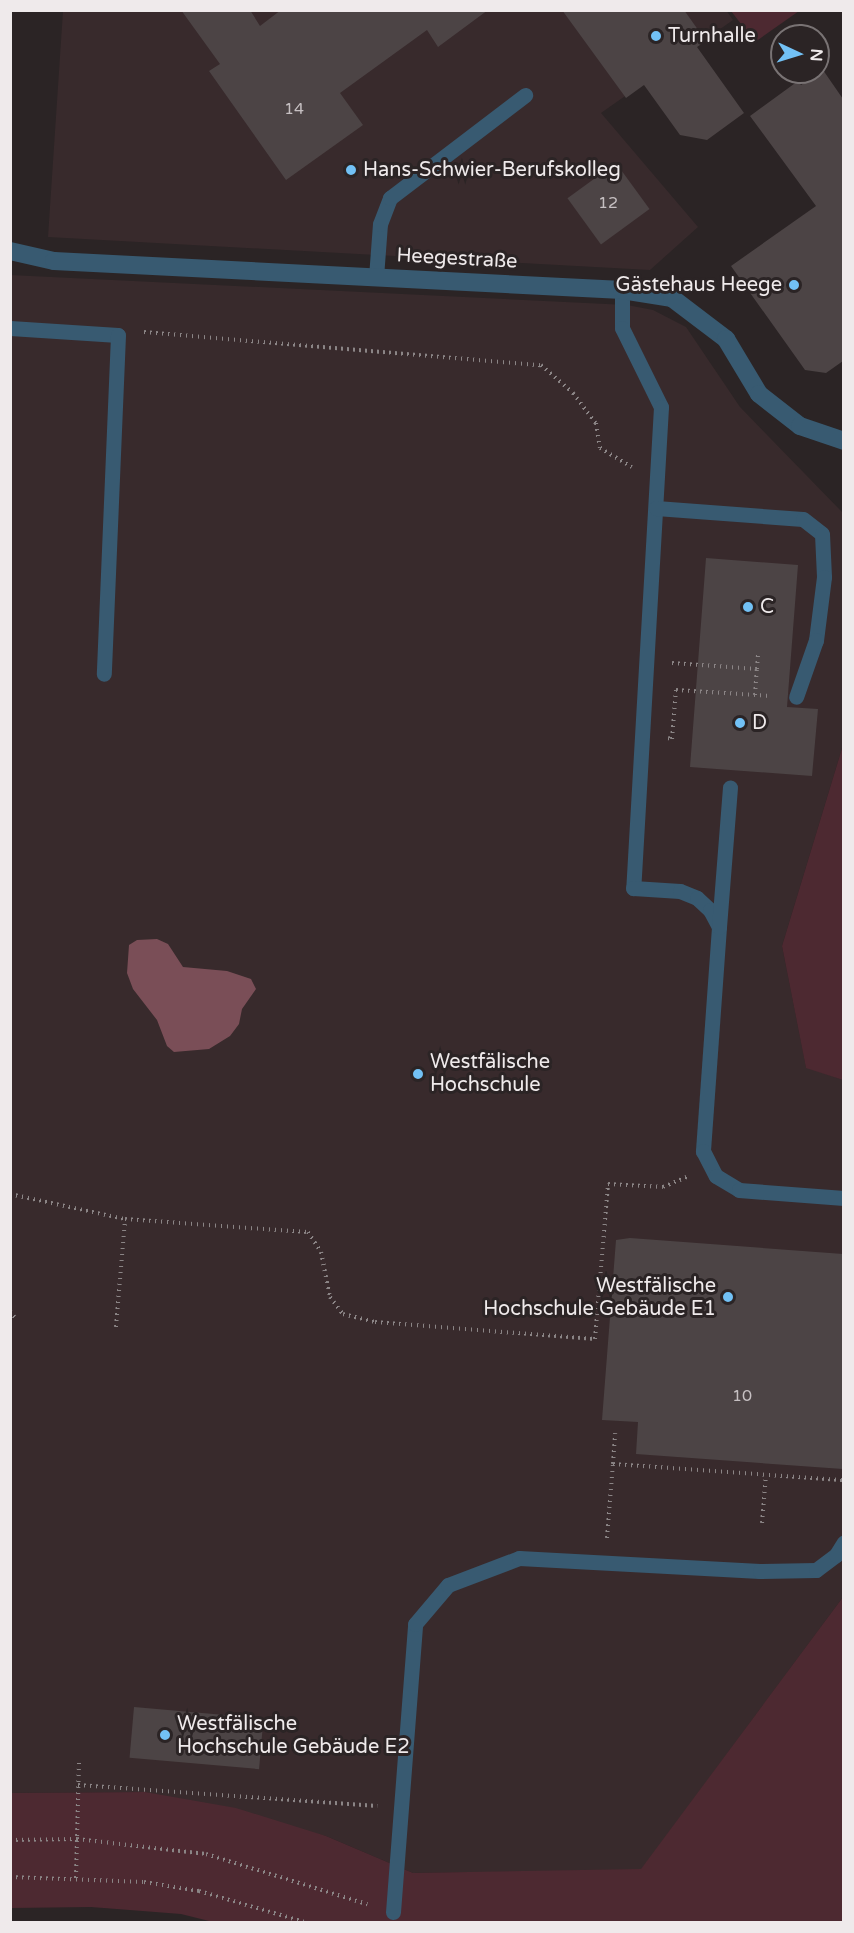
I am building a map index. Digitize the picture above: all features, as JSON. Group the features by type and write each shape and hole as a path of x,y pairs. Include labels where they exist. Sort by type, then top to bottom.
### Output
{"street":[{"name":"Heegestraße","path":"10,251 54,261 622,290 672,298 726,339 759,394 800,426 843,441"}],"lane":[{"path":"376,277 380,224 390,198 525,95"},
{"path":"622,290 622,328 661,407 633,888 680,891 697,898 710,910 719,927"},
{"path":"10,328 118,335 104,674"},
{"path":"656,508 802,519 822,534 824,577 816,640 796,697"},
{"path":"730,787 703,1151 716,1176 739,1190 843,1198"},
{"path":"393,1912 415,1624 428,1605 448,1585 519,1558 816,1570 836,1555 843,1542"}],"path":[{"path":"118,335 162,333 541,365 565,384 596,423 600,448 633,468 656,469"},
{"path":"755,694 758,654"},
{"path":"647,662 757,669"},
{"path":"642,737 672,739 676,690 796,697"},
{"path":"10,1194 124,1219 308,1232 321,1252 330,1297 343,1314 375,1322 595,1339 608,1184 663,1187 712,1167"},
{"path":"116,1327 124,1219"},
{"path":"10,1311 15,1318"},
{"path":"604,1562 615,1433"},
{"path":"613,1464 843,1480"},
{"path":"762,1523 766,1475"},
{"path":"75,1878 79,1763"},
{"path":"78,1785 401,1808"},
{"path":"10,1840 77,1839 206,1854 393,1912"},
{"path":"10,1877 75,1878 199,1891 304,1923"}],"shaded area":[{"name":"Hans-Schwier-Berufskolleg","path":"726,10 733,20 601,113 698,227 650,270 48,237 63,11"},
{"path":"731,11 799,11 781,24 770,24 770,31 755,42"},
{"name":"Westfälische Hochschule","path":"10,275 627,305 653,310 686,327 740,407 843,513 843,745 782,946 806,1067 843,1080 843,1597 641,1870 413,1873 326,1836 145,1792 11,1793"},
{"path":"843,745 844,1080 806,1068 782,946"},
{"path":"157,939 168,944 183,967 227,971 251,979 256,989 242,1009 239,1024 230,1036 209,1049 174,1052 167,1046 157,1020 133,989 127,973 129,945 137,940"},
{"path":"843,1597 843,1922 213,1922 181,1914 91,1907 11,1908 10,1793 145,1792 236,1808 326,1836 413,1873 641,1869"}],"building":[{"path":"181,10 250,10 260,26 281,10 488,10 438,47 427,30 340,93 363,125 286,180 209,71 220,64"},
{"path":"562,10 684,10 706,41 697,47 744,113 707,140 680,135 644,85 626,98"},
{"path":"830,80 843,99 843,361 826,373 805,370 731,266 816,206 750,116 794,84 830,84"},
{"path":"616,163 650,209 601,244 567,198"},
{"path":"706,558 798,565 787,707 818,709 812,776 690,767"},
{"path":"630,1238 843,1254 843,1469 636,1454 638,1422 602,1420 616,1240"},
{"path":"134,1707 264,1718 259,1769 130,1758"}],"place":[{"name":"Turnhalle","path":"656,36"},
{"name":"Hans-Schwier-Berufskolleg","path":"351,170"},
{"name":"Gästehaus Heege","path":"794,285"},
{"name":"C","path":"748,607"},
{"name":"D","path":"740,723"},
{"name":"Westfälische Hochschule","path":"418,1074"},
{"name":"Westfälische Hochschule Gebäude E1","path":"728,1297"},
{"name":"Westfälische Hochschule Gebäude E2","path":"165,1735"}]}
